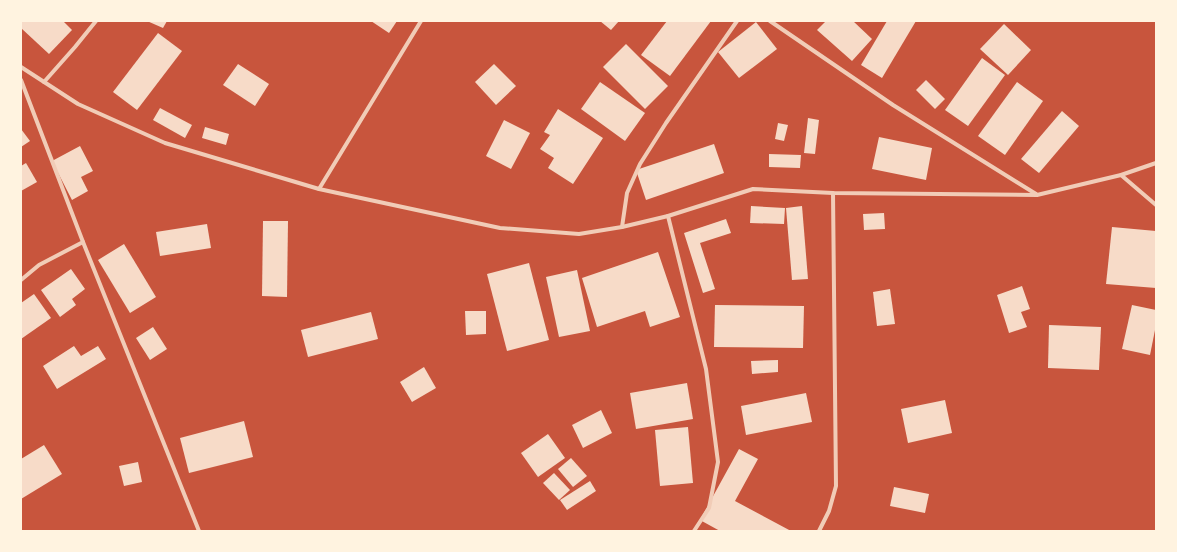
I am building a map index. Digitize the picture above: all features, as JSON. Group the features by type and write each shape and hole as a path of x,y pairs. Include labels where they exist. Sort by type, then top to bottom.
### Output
{"street":[{"path":"44,82 96,21"},
{"path":"319,189 421,21"},
{"path":"622,227 627,193 640,164 666,123 737,21"},
{"path":"770,21 893,104 1037,195"},
{"path":"21,67 78,104 165,143 319,189 500,228 579,234 622,227 668,216 753,189 833,193 1037,195 1121,175 1156,163"},
{"path":"21,80 83,242 199,531"},
{"path":"1121,175 1156,204"},
{"path":"819,531 829,512 836,486 833,193"},
{"path":"668,216 706,369 718,462 709,508 694,531"},
{"path":"21,280 40,265 83,242"}],"building":[{"path":"21,21 63,21 72,30 49,54 21,28"},
{"path":"147,21 167,21 163,28"},
{"path":"371,21 397,21 389,33"},
{"path":"600,21 619,21 611,30"},
{"path":"667,21 711,21 670,76 641,55"},
{"path":"826,21 853,21 872,39 852,61 817,30"},
{"path":"887,21 916,21 882,78 861,65"},
{"path":"756,22 777,49 739,78 718,52"},
{"path":"1004,24 1031,50 1008,75 980,49"},
{"path":"158,33 182,51 137,110 113,92"},
{"path":"626,44 668,86 645,109 603,67"},
{"path":"982,58 1005,75 968,126 945,110"},
{"path":"238,64 269,84 255,106 223,85"},
{"path":"494,64 516,86 496,105 475,82"},
{"path":"926,80 945,99 935,109 916,90"},
{"path":"600,82 645,113 625,141 581,109"},
{"path":"1017,82 1043,101 1005,155 978,136"},
{"path":"160,108 192,125 185,138 153,120"},
{"path":"558,109 603,138 573,184 548,168 554,158 540,149 550,135 544,132"},
{"path":"1062,111 1079,126 1039,173 1021,159"},
{"path":"808,118 819,120 815,154 804,153"},
{"path":"504,120 530,133 511,169 486,156"},
{"path":"778,123 788,125 784,141 775,139"},
{"path":"205,127 229,134 226,145 202,138"},
{"path":"21,129 30,141 21,147"},
{"path":"879,137 932,148 926,180 872,169"},
{"path":"714,144 724,173 646,200 636,170"},
{"path":"80,146 93,171 81,177 88,191 72,200 52,161"},
{"path":"769,154 801,155 800,168 769,167"},
{"path":"26,163 37,182 21,191 21,166"},
{"path":"751,206 785,208 784,224 750,223"},
{"path":"802,206 808,279 792,280 786,208"},
{"path":"884,213 885,229 864,230 863,214"},
{"path":"726,219 731,233 700,243 715,289 703,293 684,233"},
{"path":"263,221 288,221 287,297 262,296"},
{"path":"207,224 211,248 160,256 156,232"},
{"path":"1112,227 1156,231 1156,288 1106,284"},
{"path":"124,244 156,297 130,313 98,260"},
{"path":"658,252 680,317 650,327 645,311 597,327 582,278"},
{"path":"529,263 549,340 507,351 487,274"},
{"path":"71,269 85,289 72,299 76,305 60,317 41,290"},
{"path":"577,270 590,331 559,337 546,277"},
{"path":"1022,286 1030,309 1021,312 1027,327 1009,333 997,295"},
{"path":"890,289 895,324 877,326 873,292"},
{"path":"34,294 51,318 21,339 21,303"},
{"path":"715,305 804,306 803,348 714,347"},
{"path":"1132,305 1156,310 1156,325 1150,355 1122,349"},
{"path":"465,311 486,311 486,334 466,335"},
{"path":"371,312 378,339 308,357 301,330"},
{"path":"1049,325 1101,327 1099,370 1048,368"},
{"path":"153,327 167,349 150,360 136,338"},
{"path":"74,346 81,356 98,346 106,359 57,389 43,366"},
{"path":"778,360 778,372 752,374 751,361"},
{"path":"424,367 436,388 412,402 400,382"},
{"path":"687,383 693,419 636,429 630,393"},
{"path":"806,393 812,422 746,435 741,406"},
{"path":"945,400 952,433 908,443 901,409"},
{"path":"601,410 612,433 583,448 572,425"},
{"path":"244,421 253,457 189,473 180,438"},
{"path":"688,427 693,483 660,486 655,430"},
{"path":"548,434 565,458 538,477 521,453"},
{"path":"44,445 62,474 21,499 21,459"},
{"path":"739,449 758,459 735,501 791,531 720,531 700,520"},
{"path":"571,458 587,476 573,487 558,469"},
{"path":"138,462 142,482 124,486 119,466"},
{"path":"554,473 570,490 559,500 543,483"},
{"path":"590,481 596,491 567,510 560,500"},
{"path":"894,487 929,494 925,513 890,506"}]}
